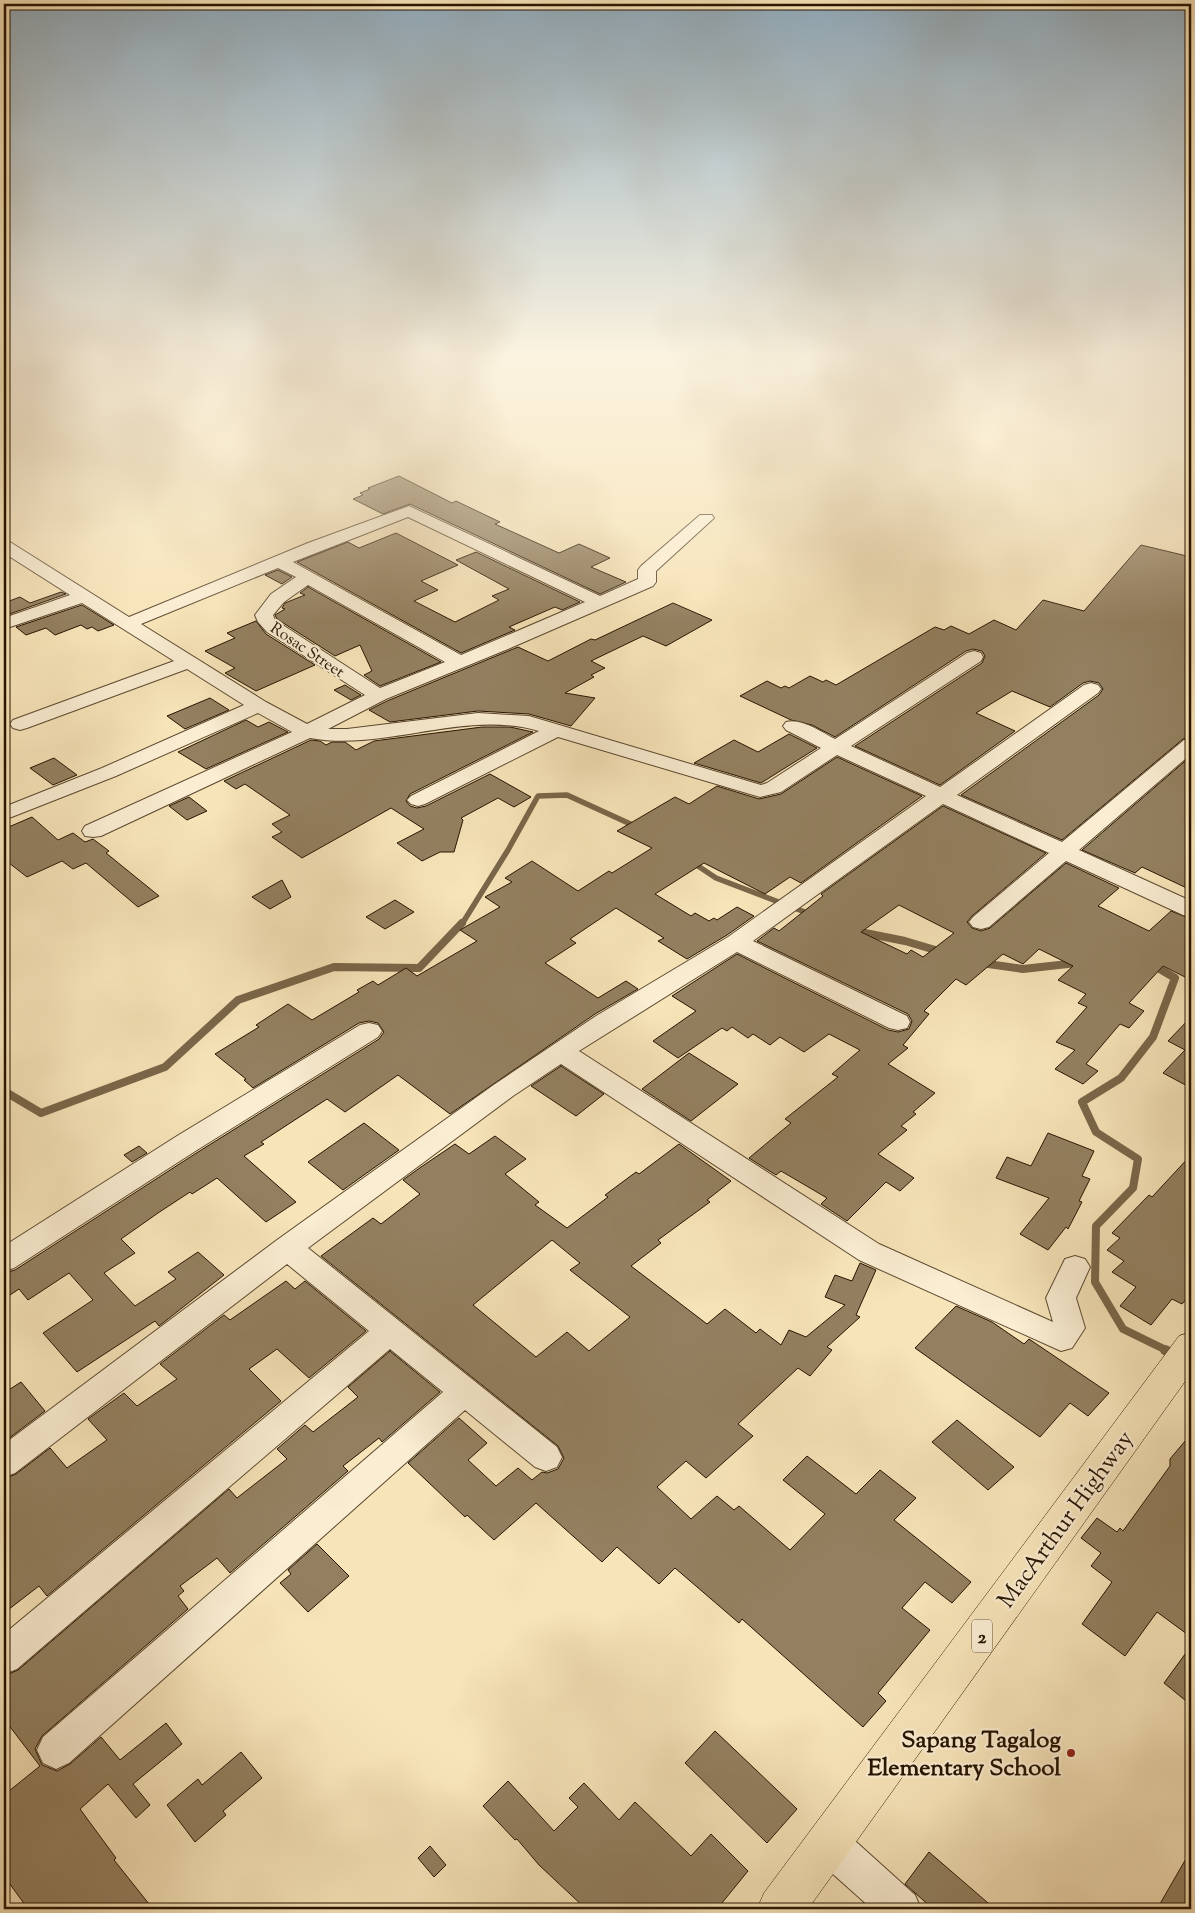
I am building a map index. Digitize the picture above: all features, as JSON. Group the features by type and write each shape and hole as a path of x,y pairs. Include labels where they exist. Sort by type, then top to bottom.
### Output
{"highway":[{"name":"MacArthur Highway","path":"780,1909 1187,1352"}],"street":[{"path":"129,623 398,514 413,512 600,604"},
{"path":"93,832 307,732 379,695 600,604 647,582 647,570 706,518"},
{"path":"4,546 259,706 307,732 324,735 347,735 478,719 529,722 760,791 774,788 974,657"},
{"path":"279,561 460,662"},
{"name":"Rosac Street","path":"307,578 281,594 270,605 264,615 264,619 273,628 379,695"},
{"path":"4,624 84,596"},
{"path":"20,724 188,662"},
{"path":"4,1463 287,1248 497,1096 605,1022 736,942 1091,689"},
{"path":"4,814 110,772 259,706"},
{"path":"793,726 1189,907"},
{"path":"418,800 557,730"},
{"path":"981,922 1191,744"},
{"path":"736,942 898,1022"},
{"path":"4,1260 187,1143 369,1031"},
{"path":"562,1052 869,1252 1061,1339 1070,1328 1061,1298 1075,1267"},
{"path":"287,1248 546,1457"},
{"path":"4,1657 390,1331"},
{"path":"56,1750 464,1392"},
{"path":"829,1844 901,1909"}],"building":[{"path":"399,476 452,503 456,501 500,522 495,524 559,553 579,544 610,558 591,567 626,582 600,594 410,504 383,514 353,499 363,495 360,493 370,489 368,488"},
{"path":"396,533 458,565 421,581 438,590 414,601 455,622 499,600 492,596 509,589 456,560 476,552 580,602 562,610 555,607 509,627 515,630 461,653 297,562 348,542 359,548"},
{"path":"1141,545 1191,557 1191,736 1183,739 1062,840 961,795 1099,695 1103,689 1099,683 1090,681 1083,683 1050,707 1012,691 976,713 1015,731 940,785 855,746 982,663 985,656 982,651 973,649 966,651 835,737 812,725 791,720 740,696 767,681 781,688 785,686 789,688 810,676 836,685 935,627 944,630 951,626 969,634 994,620 1016,630 1043,600 1084,611"},
{"path":"278,570 292,577 282,584 265,575"},
{"path":"308,587 441,662 380,686 364,675 372,671 360,645 335,656 277,619 275,615 285,609 282,608 285,603 305,595 300,593"},
{"path":"61,592 66,594 4,616 4,603 20,597 30,603"},
{"path":"673,603 712,620 666,646 643,636 591,661 605,668 591,675 594,677 565,693 595,698 571,726 529,714 478,711 390,722 369,710 518,647 548,661 591,639 595,640"},
{"path":"82,605 114,625 98,631 92,627 87,629 81,625 55,635 46,628 26,635 16,627"},
{"path":"256,621 266,634 315,665 256,691 225,673 235,668 205,651 235,638 227,633"},
{"path":"345,685 361,695 351,700 334,690"},
{"path":"210,698 229,710 185,729 167,716"},
{"path":"246,720 258,727 269,722 288,732 206,769 178,752"},
{"path":"482,727 510,727 533,732 410,794 406,801 410,806 417,808 426,806 490,774 531,797 514,807 498,798 461,818 463,820 454,852 440,852 422,861 397,843 424,829 391,808 302,858 272,837 282,832 272,824 290,815 245,784 236,789 224,781 311,740 320,741 326,745 332,742 345,742 356,750 374,741"},
{"path":"789,734 817,748 761,783 694,763 734,740 758,752"},
{"path":"1191,756 1191,890 1142,867 1135,873 1082,850"},
{"path":"837,757 922,796 801,883 790,877 765,894 704,863 655,894 691,916 695,913 709,921 714,918 717,920 737,907 754,916 687,959 658,941 664,938 616,908 570,939 576,943 545,963 598,998 626,981 638,989 595,1014 450,1114 398,1075 345,1112 327,1099 261,1142 264,1144 244,1156 296,1202 266,1222 217,1178 192,1194 190,1192 158,1213 121,1239 135,1253 104,1273 135,1306 176,1279 168,1272 198,1252 224,1275 159,1326 155,1321 77,1372 43,1333 93,1300 69,1273 28,1300 19,1289 4,1299 4,1273 15,1270 198,1152 379,1039 384,1032 378,1023 369,1021 359,1023 253,1088 244,1080 246,1079 215,1054 259,1027 256,1025 288,1004 312,1020 359,992 357,990 373,981 378,985 406,968 417,976 477,941 460,930 500,907 485,897 512,882 505,878 532,861 578,891 609,871 612,873 652,848 617,831 675,797 689,804 717,786 759,799 781,794"},
{"path":"54,758 77,775 53,785 30,768"},
{"path":"189,797 207,811 187,820 169,806"},
{"path":"943,806 1046,853 972,916 967,922 972,928 981,931 990,928 1066,863 1119,888 1098,906 1149,931 1171,911 1191,919 1191,980 1163,966 1129,1003 1144,1011 1129,1028 1120,1024 1086,1064 1098,1071 1083,1084 1055,1069 1075,1050 1056,1042 1087,1007 1078,1003 1086,994 1058,980 1073,966 1039,949 1023,964 1003,954 966,985 956,979 924,1011 929,1014 903,1045 908,1048 888,1064 935,1093 913,1112 916,1114 901,1126 907,1130 878,1154 914,1178 900,1191 886,1182 847,1221 821,1204 827,1198 781,1171 776,1175 749,1158 791,1123 785,1119 838,1077 832,1074 860,1050 829,1034 804,1052 780,1037 770,1045 753,1034 748,1038 732,1027 727,1031 722,1028 678,1058 653,1041 696,1011 672,996 737,954 888,1030 898,1032 909,1029 912,1021 908,1014 757,941 774,928 779,931 823,896 821,894","holes":["899,905 954,933 923,957 911,950 907,954 861,932"]},
{"path":"32,817 58,840 73,833 85,842 93,839 109,851 106,853 159,896 138,907 86,863 73,869 62,861 27,877 4,859 4,829"},
{"path":"282,880 291,897 270,909 252,897"},
{"path":"395,900 414,912 385,929 366,917"},
{"path":"1191,1017 1191,1088 1163,1073 1185,1050 1168,1041"},
{"path":"689,1053 738,1084 691,1121 642,1089"},
{"path":"561,1066 604,1094 576,1116 531,1086"},
{"path":"364,1123 399,1150 343,1190 308,1162"},
{"path":"1048,1133 1094,1151 1082,1176 1090,1179 1079,1201 1082,1202 1068,1229 1066,1227 1048,1250 1020,1234 1049,1198 996,1178 1007,1157 1031,1166"},
{"path":"495,1136 526,1159 505,1174 539,1202 535,1205 567,1228 608,1197 605,1195 636,1172 639,1174 679,1144 731,1181 707,1200 710,1202 658,1240 661,1243 631,1266 707,1324 725,1309 756,1333 760,1329 781,1345 789,1330 806,1337 845,1305 825,1297 835,1275 852,1281 860,1263 876,1270 856,1315 860,1317 827,1347 832,1350 810,1376 798,1368 738,1424 753,1436 706,1478 686,1461 657,1487 691,1519 717,1496 734,1510 739,1506 790,1550 825,1514 783,1480 807,1456 856,1494 880,1470 916,1498 894,1520 971,1582 952,1603 925,1582 902,1608 930,1630 878,1693 886,1701 863,1727 742,1619 739,1623 675,1568 659,1584 617,1547 602,1562 536,1503 494,1540 467,1515 465,1517 408,1463 459,1418 487,1443 468,1460 496,1486 518,1468 532,1480 542,1472 547,1473 558,1469 564,1458 558,1446 321,1256 373,1218 381,1224 420,1194 403,1180 421,1167 455,1144 469,1154","holes":["552,1240 580,1263 570,1270 630,1317 589,1351 567,1332 536,1357 473,1305"]},
{"path":"139,1146 147,1153 132,1162 124,1155"},
{"path":"1191,1155 1191,1294 1182,1304 1172,1299 1151,1325 1120,1306 1136,1287 1112,1272 1124,1261 1107,1250 1120,1238 1112,1233 1149,1195 1152,1197"},
{"path":"286,1281 295,1289 305,1281 366,1331 309,1378 277,1349 249,1369 281,1401 47,1596 39,1586 4,1613 4,1479 16,1474 50,1448 67,1468 107,1440 88,1419 124,1393 137,1406 177,1379 160,1364 224,1315 230,1320"},
{"path":"956,1306 992,1322 1024,1344 1029,1339 1109,1393 1088,1416 1070,1403 1040,1437 915,1348"},
{"path":"390,1351 440,1392 382,1442 379,1438 343,1466 348,1471 230,1573 217,1558 180,1586 184,1591 178,1596 188,1609 42,1736 35,1749 42,1765 57,1771 70,1764 101,1737 120,1760 166,1723 182,1744 133,1784 150,1805 136,1818 108,1784 80,1809 116,1858 114,1860 153,1909 28,1909 4,1876 4,1795 40,1766 4,1719 4,1676 18,1670 229,1489 237,1498 287,1459 277,1449 305,1425 313,1432 358,1397 348,1387"},
{"path":"21,1382 45,1411 4,1442 4,1393"},
{"path":"957,1420 1014,1467 988,1490 932,1442"},
{"path":"1191,1434 1191,1637 1157,1612 1125,1656 1082,1624 1112,1582 1091,1566 1101,1553 1081,1538 1097,1518 1117,1532 1120,1528 1123,1531 1170,1466 1170,1459"},
{"path":"317,1544 349,1576 308,1612 280,1583 291,1574 288,1570"},
{"path":"1191,1646 1191,1705 1164,1683"},
{"path":"715,1731 797,1809 767,1843 685,1763"},
{"path":"241,1752 262,1778 223,1811 226,1815 195,1842 167,1805 198,1779 202,1785"},
{"path":"508,1781 554,1831 578,1807 569,1798 584,1783 619,1820 635,1802 691,1856 711,1834 748,1871 717,1909 586,1909 539,1865 517,1839 515,1840 483,1806"},
{"path":"430,1846 446,1865 434,1877 418,1858"},
{"path":"1191,1850 1191,1909 1157,1909"},
{"path":"929,1852 995,1909 933,1909 905,1884"}],"waterway":[{"path":"462,924 508,850 538,796 567,795 637,827"},
{"path":"692,862 716,878 810,914"},
{"path":"4,1091 41,1113 165,1067 238,1000 334,967 419,968 462,923"},
{"path":"855,931 905,941 942,952"},
{"path":"981,963 1023,969 1077,963"},
{"path":"1153,965 1175,978 1153,1037 1121,1078 1082,1102 1096,1132 1138,1159 1133,1188 1096,1226 1095,1282 1123,1329 1168,1351"},
{"path":"1165,1350 1191,1363"}],"place":[{"name":"Sapang Tagalog Elementary School","path":"1071,1753"}]}
